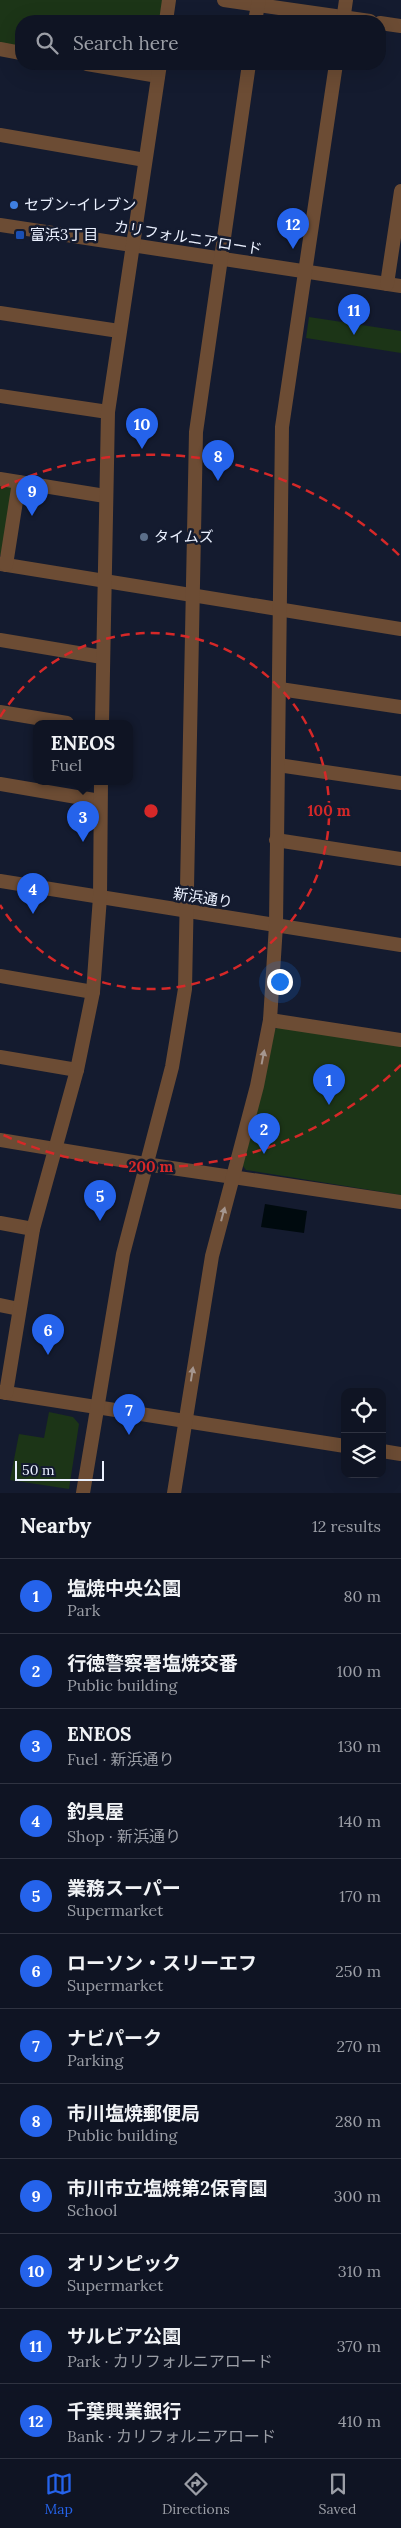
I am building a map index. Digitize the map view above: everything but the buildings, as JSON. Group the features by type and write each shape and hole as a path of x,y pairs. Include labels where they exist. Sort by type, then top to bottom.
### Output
{"street":[{"path":"167,15 169,0"},
{"path":"224,0 258,3 322,15"},
{"path":"344,15 346,0"},
{"path":"386,24 401,26"},
{"path":"0,49 15,52"},
{"path":"102,720 103,582 108,412 159,70"},
{"path":"83,1493 118,1279 145,1164 172,1067 182,1015 188,912 196,432 248,70"},
{"path":"174,1493 212,1256 257,1086 270,1020 276,925 282,427 335,70"},
{"path":"0,136 145,160"},
{"path":"394,285 401,191"},
{"name":"カリフォルニアロード","path":"0,225 394,285"},
{"path":"0,313 119,331"},
{"path":"0,396 108,412"},
{"path":"0,479 105,496"},
{"path":"19,482 3,565 401,629"},
{"path":"0,640 102,657"},
{"path":"280,689 401,707"},
{"path":"0,712 49,720"},
{"path":"278,765 401,783"},
{"path":"0,784 100,801"},
{"path":"101,785 100,897 93,992 77,1070 33,1229 3,1392 341,1445"},
{"path":"276,840 401,859"},
{"name":"新浜通り","path":"0,881 401,945"},
{"path":"0,976 93,992"},
{"path":"270,1020 401,1040"},
{"path":"0,1057 77,1070"},
{"path":"0,1140 145,1164 401,1202"},
{"path":"0,1223 33,1229"},
{"path":"0,1305 19,1308"},
{"path":"386,1452 401,1454"}],"green space":[{"path":"0,0 164,0 162,15 15,15 15,45 0,43"},
{"path":"309,317 401,331 401,353 306,338"},
{"path":"0,484 11,486 14,490 4,553 0,555"},
{"path":"279,1027 401,1045 401,1195 246,1170 242,1165 274,1030"},
{"path":"49,1412 73,1417 79,1424 69,1489 10,1480 19,1434 44,1438"}],"shaded area":[{"path":"265,1204 307,1211 304,1233 261,1227"}],"place":[{"name":"セブン-イレブン","path":"14,205"},
{"name":"富浜3丁目","path":"20,235"},
{"name":"千葉興業銀行","path":"293,249"},
{"name":"サルビア公園","path":"354,335"},
{"name":"オリンピック","path":"142,449"},
{"name":"市川塩焼郵便局","path":"218,481"},
{"name":"市川市立塩焼第2保育園","path":"32,516"},
{"name":"タイムズ","path":"144,537"},
{"name":"ENEOS","path":"83,842"},
{"name":"釣具屋","path":"33,914"},
{"name":"塩焼中央公園","path":"329,1105"},
{"name":"行徳警察署塩焼交番","path":"264,1154"},
{"name":"業務スーパー","path":"100,1221"},
{"name":"ローソン・スリーエフ","path":"48,1355"},
{"name":"ナビパーク","path":"129,1435"}]}
